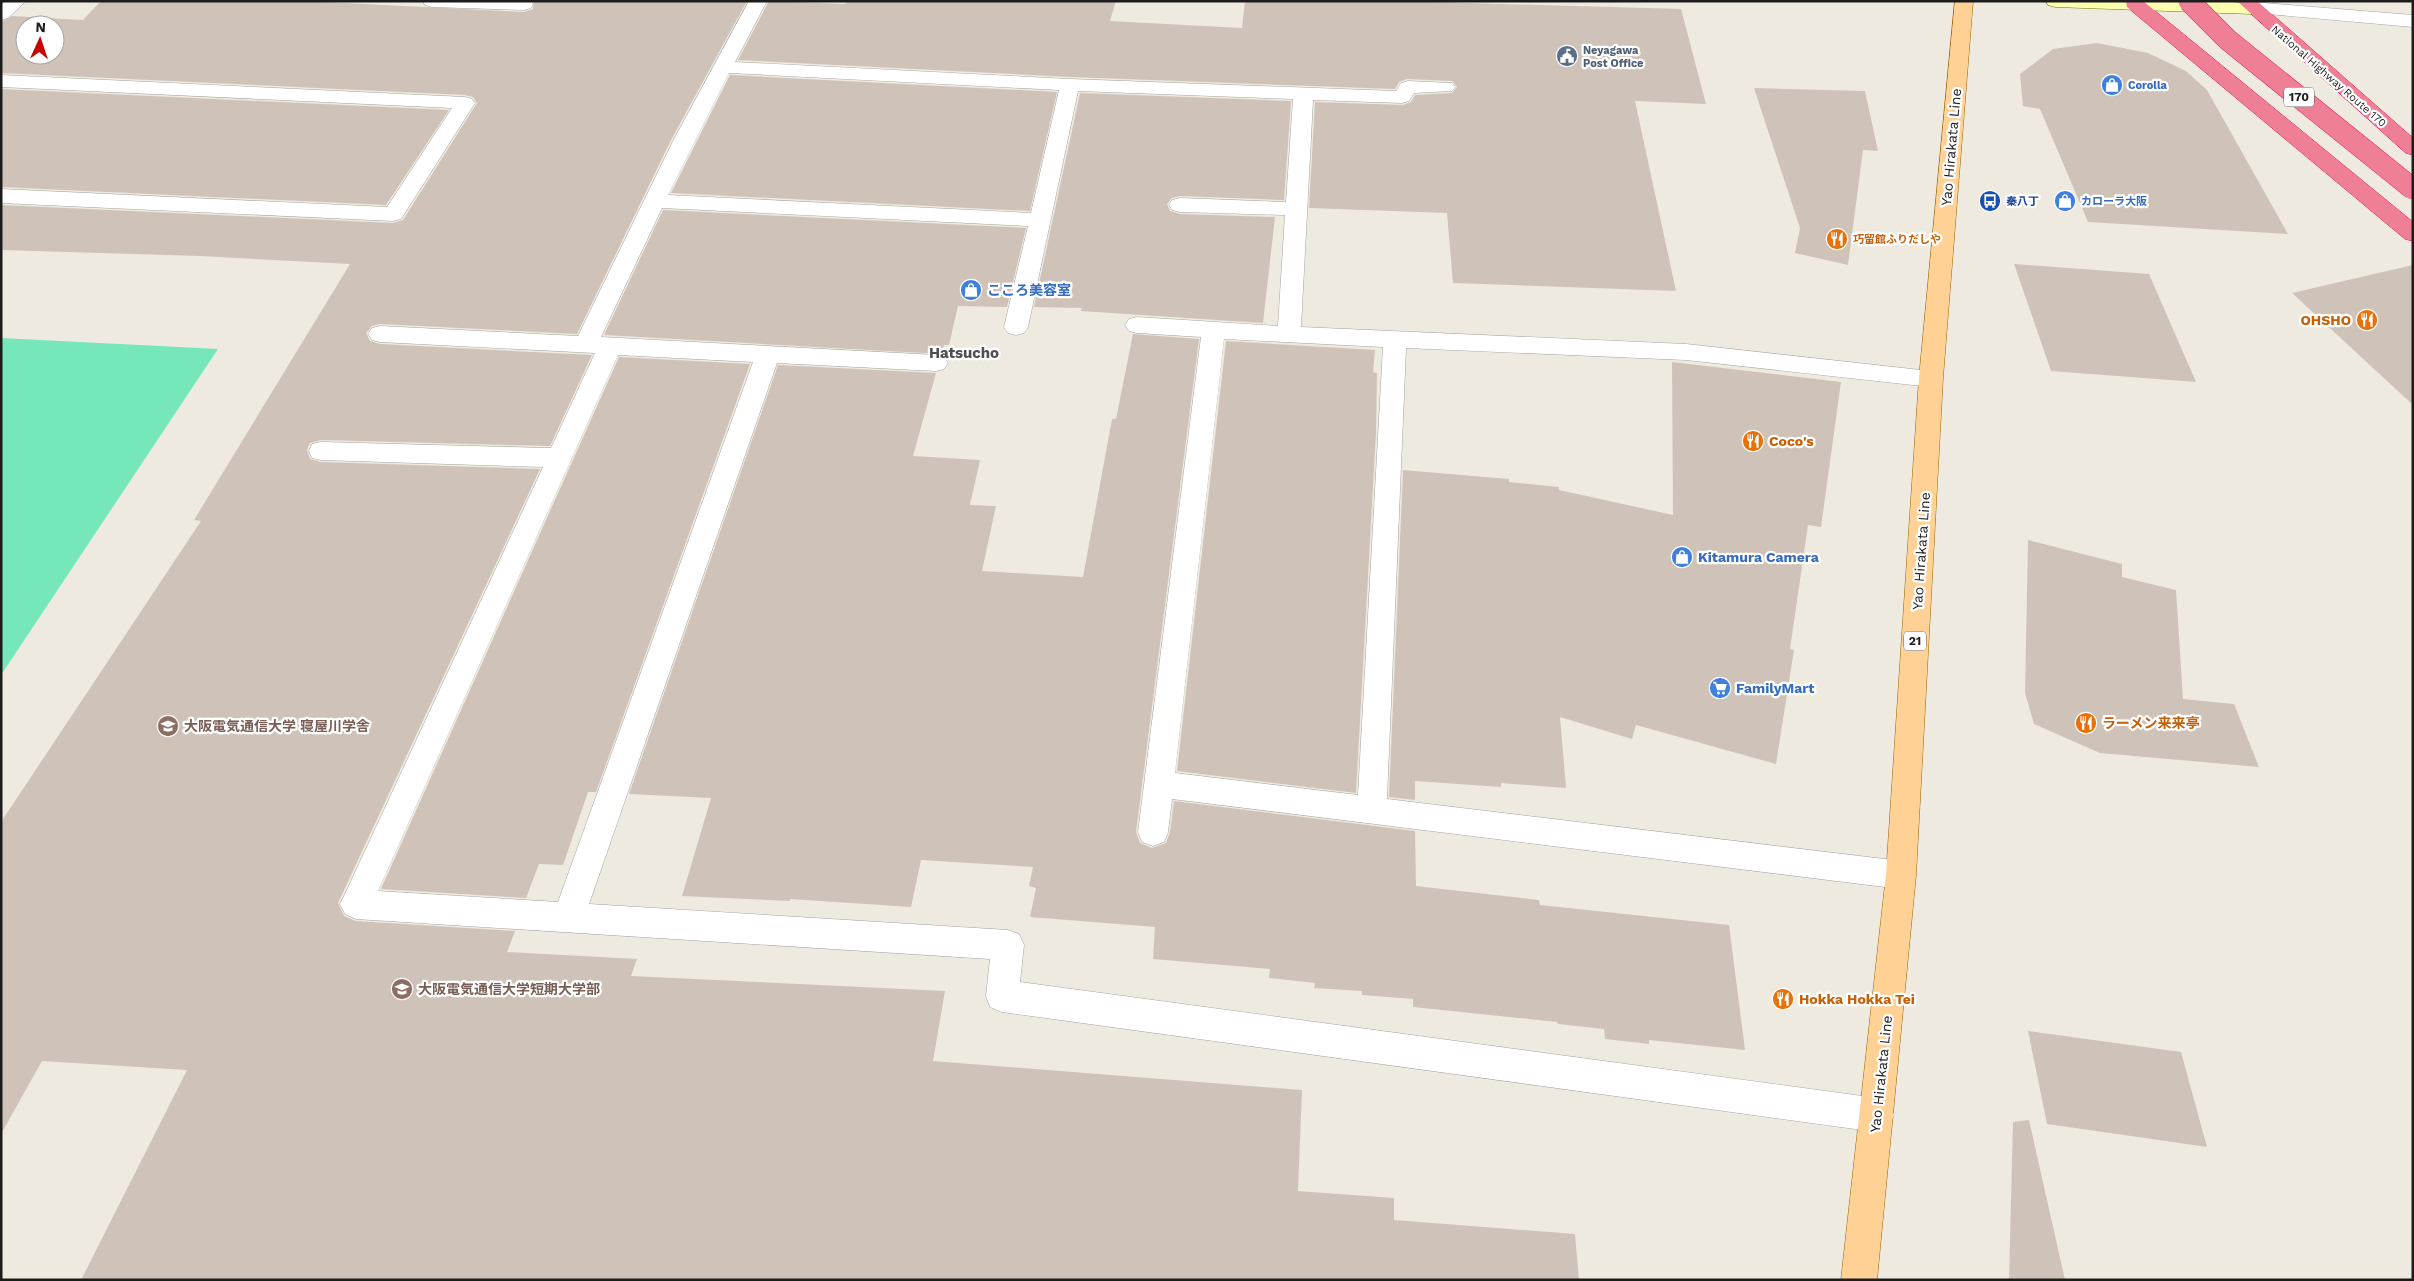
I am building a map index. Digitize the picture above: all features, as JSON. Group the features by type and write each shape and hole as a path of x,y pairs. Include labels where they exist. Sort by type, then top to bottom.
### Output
{"highway":[{"name":"170","path":"2189,1 2228,40 2413,189"},
{"path":"2134,3 2413,234"},
{"name":"National Highway Route 170","path":"2249,5 2413,149"}],"main road":[{"name":"Yao Hirakata Line","path":"1859,1280 1901,875 1931,378 1964,1"}],"street":[{"path":"1,14 17,1"},
{"path":"432,1 524,4"},
{"path":"758,1 654,201 599,344 560,458 356,904 1008,945 1002,996 1877,1115"},
{"path":"2055,1 2249,5 2407,20 2413,40"},
{"path":"722,67 1070,85 1402,97 1408,87 1445,87"},
{"path":"1,81 465,103 393,214 1,196"},
{"path":"1016,327 1070,85"},
{"path":"1289,335 1303,93"},
{"path":"654,201 1040,220"},
{"path":"1180,205 1296,209"},
{"path":"1137,325 1289,335 1686,352 1931,378"},
{"path":"1153,832 1213,330"},
{"path":"380,334 936,363"},
{"path":"1372,810 1395,340"},
{"path":"568,918 768,354"},
{"path":"321,451 560,458"},
{"path":"1158,784 1901,875"}],"green space":[{"path":"1,338 218,349 1,675"}],"building":[{"name":"大阪電気通信大学 寝屋川学舎","path":"101,1 304,1 524,12 533,9 534,1 747,1 671,140 577,334 380,324 372,326 366,333 370,341 380,344 592,355 550,446 321,440 310,443 307,450 310,459 321,462 540,469 338,903 344,916 356,921 515,931 507,952 637,959 631,976 945,991 933,1061 1302,1090 1298,1191 1394,1198 1394,1220 1575,1234 1579,1280 81,1280 187,1070 42,1061 1,1134 1,822 201,521 194,520 350,264 199,256 1,250 1,205 393,223 403,220 477,103 473,97 465,95 1,73 1,22 15,16 15,65 65,65 65,19 83,20"},
{"path":"769,1 845,4 847,1 1116,1 1110,21 1242,28 1245,1 1433,2 1681,9 1706,104 1635,101 1676,291 1453,283 1447,213 1309,208 1315,102 1403,105 1411,102 1415,95 1452,93 1457,87 1452,81 1407,79 1399,82 1395,89 1070,77 738,60"},
{"path":"2097,43 2148,53 2186,71 2207,90 2288,234 2088,222 2040,109 2023,106 2020,74 2053,49"},
{"path":"730,75 1057,92 1030,211 671,193"},
{"path":"1754,88 1865,91 1878,151 1863,150 1848,265 1795,253 1800,228"},
{"path":"1,89 449,110 386,205 1,187"},
{"path":"1080,93 1291,101 1284,200 1180,196 1172,198 1167,204 1170,211 1180,214 1275,217 1263,323 1081,311 1082,308 1034,307"},
{"path":"663,210 1026,228 1007,307 958,306 949,345 944,345 941,354 604,335"},
{"path":"2014,264 2149,274 2196,382 2051,371"},
{"name":"OHSHO","path":"2413,265 2413,405 2292,293"},
{"path":"1133,334 1199,339 1136,832 1140,843 1152,848 1166,843 1170,832 1174,801 1415,831 1416,886 1539,900 1540,905 1729,925 1745,1050 1649,1040 1649,1044 1605,1039 1604,1029 1558,1024 1557,1022 1413,1007 1413,999 1362,995 1362,991 1314,988 1315,983 1269,978 1270,969 1153,959 1155,927 1030,917 1036,888 1029,886 1033,867 921,860 911,907 790,899 790,901 682,896 711,798 629,794 778,365 936,373 913,456 980,460 970,505 996,506 982,571 1083,577 1112,419 1116,419"},
{"path":"1226,341 1375,350 1373,372 1377,373 1376,432 1356,793 1177,771"},
{"path":"619,357 750,364 596,792 588,792 563,865 539,864 526,898 381,889"},
{"path":"1672,362 1841,382 1821,527 1808,525 1790,649 1794,650 1776,764 1636,725 1632,739 1560,717 1566,788 1501,783 1501,787 1415,781 1415,800 1389,797 1403,470 1509,479 1509,482 1559,487 1559,490 1673,515"},
{"path":"2028,540 2122,564 2122,577 2176,590 2183,699 2234,704 2259,767 2100,753 2034,724 2025,693"},
{"path":"2028,1031 2181,1052 2207,1147 2047,1124"},
{"path":"2029,1120 2065,1280 2009,1280 2013,1122"}],"place":[{"name":"Neyagawa Post Office","path":"1567,56"},
{"name":"Corolla","path":"2112,85"},
{"name":"秦八丁","path":"1990,201"},
{"name":"カローラ大阪","path":"2065,201"},
{"name":"巧留館ふりだしや","path":"1837,239"},
{"name":"こころ美容室","path":"971,290"},
{"name":"OHSHO","path":"2367,320"},
{"name":"Coco's","path":"1753,441"},
{"name":"Kitamura Camera","path":"1682,557"},
{"name":"FamilyMart","path":"1720,688"},
{"name":"ラーメン来来亭","path":"2086,723"},
{"name":"大阪電気通信大学 寝屋川学舎","path":"168,726"},
{"name":"大阪電気通信大学短期大学部","path":"402,989"},
{"name":"Hokka Hokka Tei","path":"1783,999"}],"district":[{"name":"Hatsucho","path":"964,353"}]}
